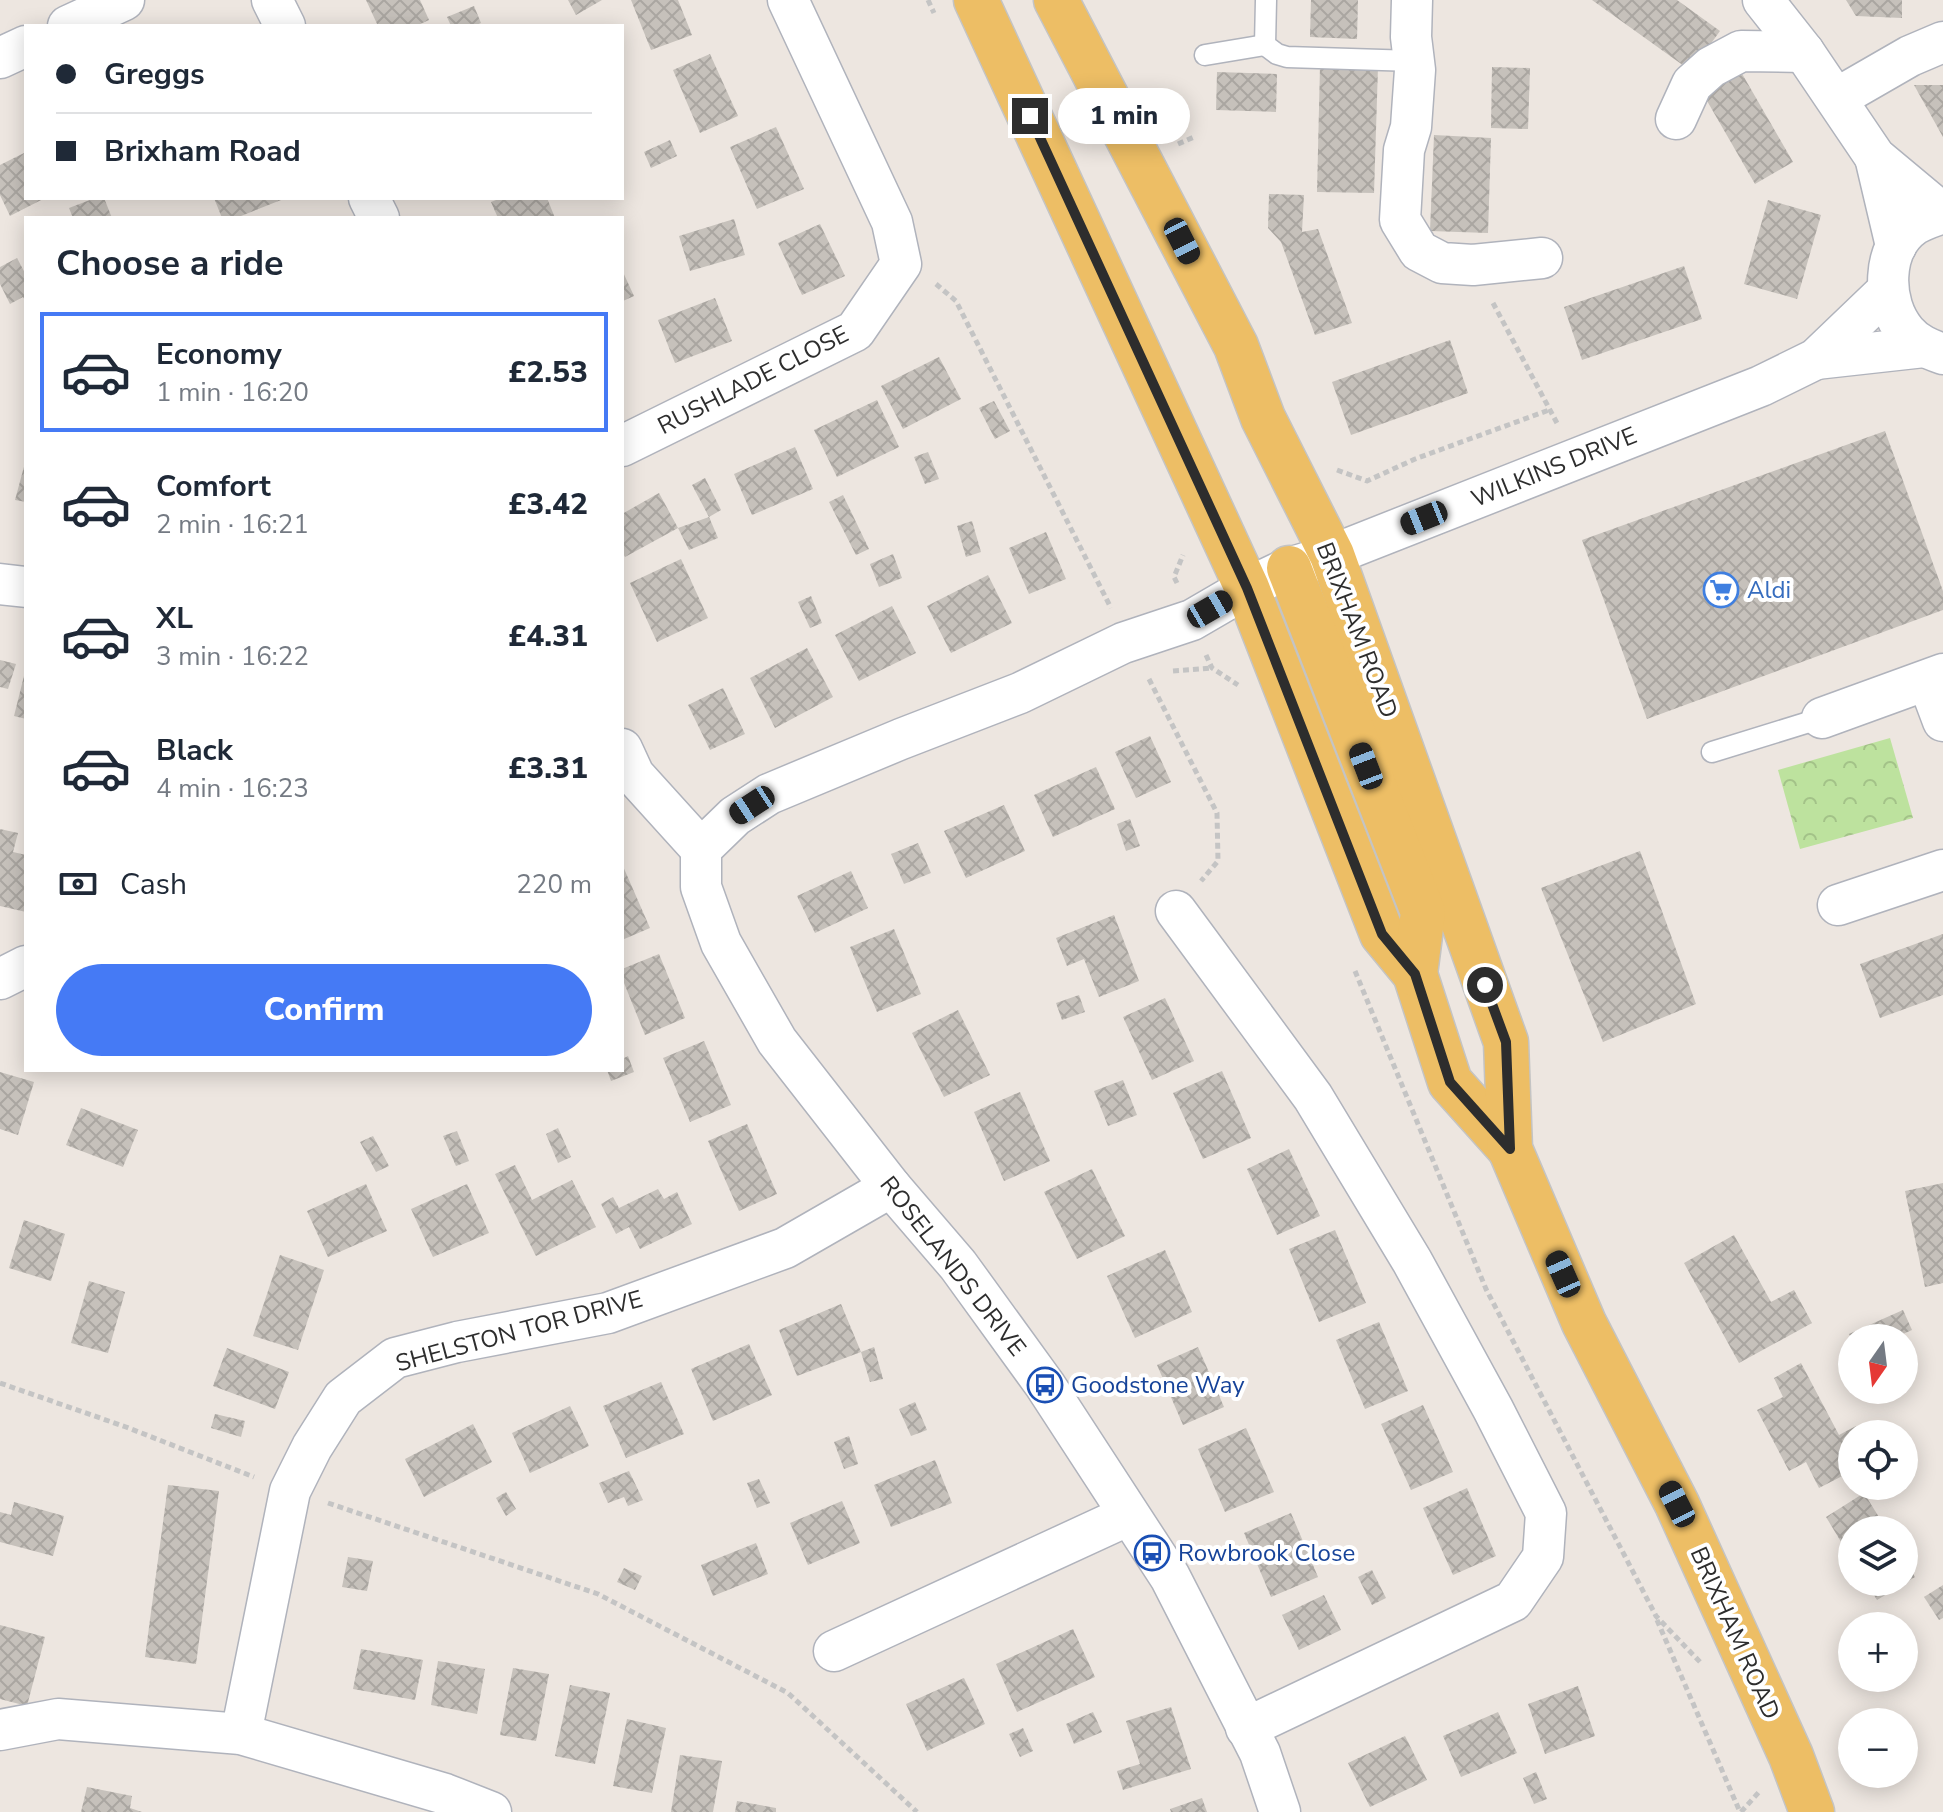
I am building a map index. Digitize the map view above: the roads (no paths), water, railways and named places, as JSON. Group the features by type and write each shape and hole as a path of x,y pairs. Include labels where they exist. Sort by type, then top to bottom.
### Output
{"main road":[{"path":"976,0 1247,588 1382,934 1415,974 1450,1082 1510,1149"},
{"name":"BRIXHAM ROAD","path":"1056,0 1236,346 1263,418 1332,555 1506,1042 1510,1149 1584,1323 1677,1504 1791,1756 1812,1812"},
{"path":"1289,568 1423,912 1415,974"}],"street":[{"path":"72,24 124,0"},
{"path":"272,0 284,24"},
{"name":"RUSHLADE CLOSE","path":"624,445 855,331 901,264 892,222 788,0"},
{"path":"1412,0 1414,61 1411,127 1404,150 1400,220 1419,251 1442,263 1473,265 1542,258"},
{"path":"1763,0 1837,98 1875,157 1943,213 1914,225 1896,246 1888,290"},
{"path":"1837,98 1910,56 1943,42"},
{"path":"0,58 24,47"},
{"path":"1676,119 1692,84 1711,67 1741,51 1804,52"},
{"path":"1875,157 1896,246"},
{"name":"WILKINS DRIVE","path":"1888,290 1892,310 1906,332 1933,350"},
{"name":"WILKINS DRIVE","path":"1289,568 1332,555 1761,386 1816,359 1888,290"},
{"name":"WILKINS DRIVE","path":"1816,359 1933,350"},
{"path":"624,753 634,775 701,849 735,816 769,794 1020,693 1123,643 1192,620 1289,568"},
{"path":"0,584 24,587"},
{"path":"1822,718 1935,678 1943,721"},
{"name":"ROSELANDS DRIVE","path":"701,849 701,887 721,943 777,1041 891,1187 958,1265 1045,1385 1170,1577 1260,1753 1280,1812"},
{"path":"1838,905 1943,870"},
{"path":"1176,911 1313,1097 1412,1261 1546,1513 1543,1557 1513,1601 1246,1728"},
{"path":"0,979 24,967"},
{"name":"SHELSTON TOR DRIVE","path":"241,1734 290,1491 312,1447 343,1398 395,1358 457,1342 608,1313 785,1248 891,1187"},
{"path":"834,1651 1129,1515"},
{"path":"0,1730 58,1719 241,1734 438,1803 491,1812"}],"lane":[{"path":"1265,45 1266,0"},
{"path":"1205,55 1265,45 1287,57 1414,61"},
{"path":"1712,752 1822,718"}],"place":[{"name":"Aldi","path":"1721,590"},
{"name":"Goodstone Way","path":"1045,1385"},
{"name":"Rowbrook Close","path":"1152,1553"}]}
